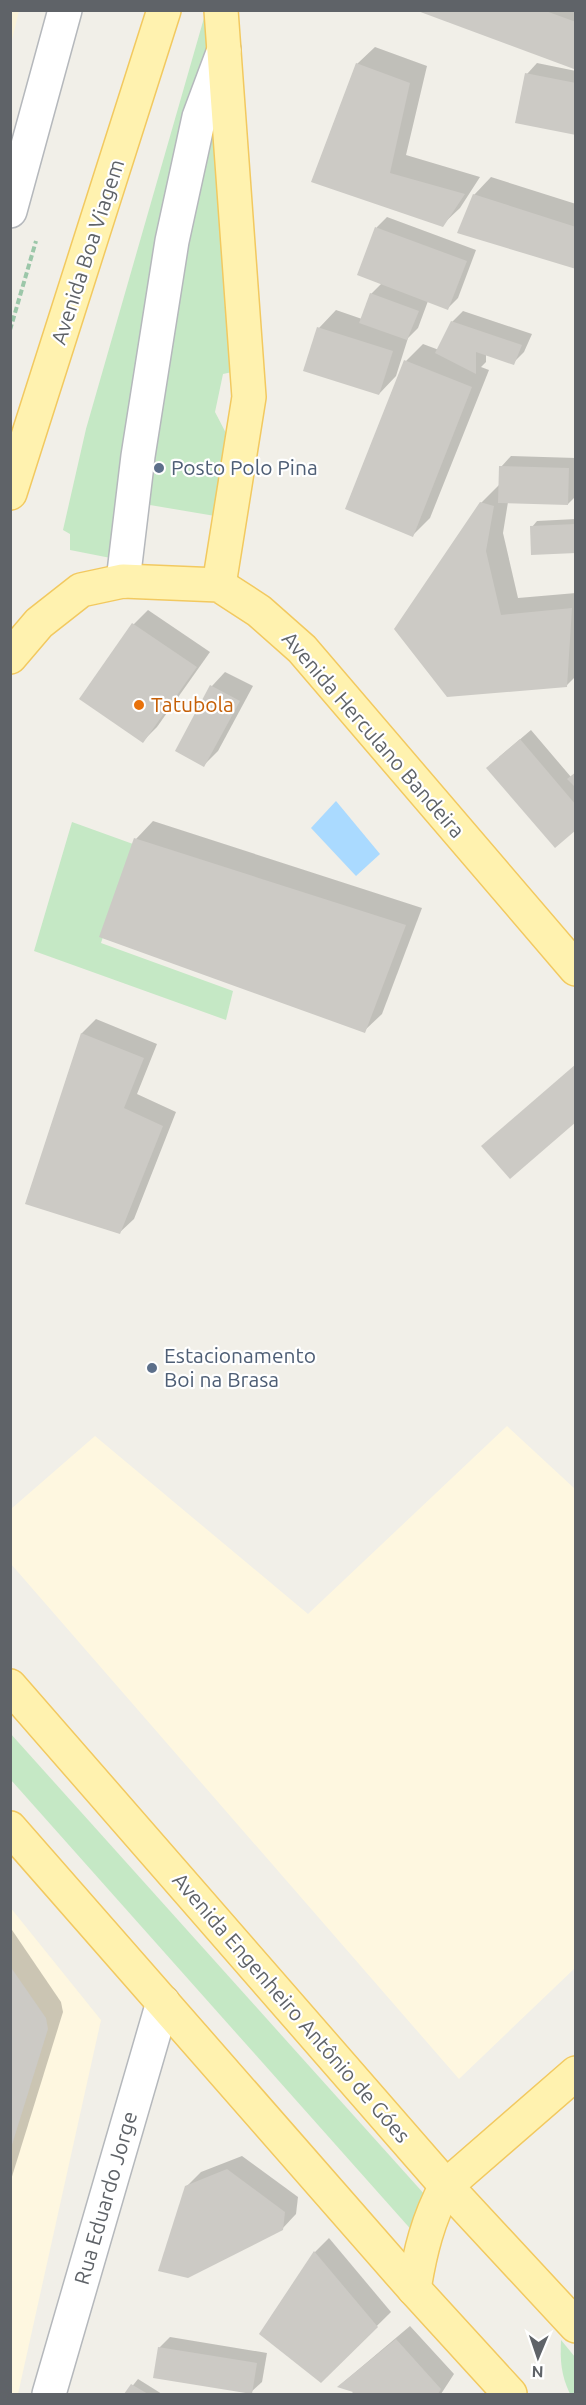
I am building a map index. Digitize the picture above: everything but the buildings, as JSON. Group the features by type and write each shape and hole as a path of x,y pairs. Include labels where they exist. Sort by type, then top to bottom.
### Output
{"main road":[{"name":"Avenida Boa Viagem","path":"10,493 164,10"},
{"path":"10,657 39,623 81,590 123,581 219,585 249,397 221,10"},
{"name":"Avenida Herculano Bandeira","path":"219,585 259,611 302,649 576,969"},
{"name":"Avenida Engenheiro Antônio de Góes","path":"10,1686 446,2186 576,2326"},
{"path":"10,1828 414,2289 510,2394"},
{"path":"414,2289 432,2212 446,2186 576,2073"}],"street":[{"path":"10,210 65,10"},
{"path":"123,581 138,456 172,241 199,117 224,50"},
{"name":"Rua Eduardo Jorge","path":"49,2394 163,2002"}],"shaded area":[{"path":"507,1426 575,1489 575,1968 459,2079 11,1564 11,1509 95,1436 308,1614"},
{"path":"10,1907 101,2020 18,2394 10,2394"}],"green space":[{"path":"206,11 237,371 223,374 215,412 228,437 221,517 144,504 131,562 70,550 70,534 63,530 86,429"},
{"path":"72,822 133,844 101,943 233,991 226,1020 34,951"},
{"path":"10,1733 426,2196 415,2234 11,1780"},
{"path":"561,2340 575,2357 575,2394 570,2394 563,2374"}],"sand":[{"path":"10,11 19,11 11,44"}],"water":[{"path":"336,801 380,854 356,876 311,828"}],"place":[{"name":"Posto Polo Pina","path":"159,468"},
{"name":"Tatubola","path":"139,705"},
{"name":"Estacionamento Boi na Brasa","path":"152,1368"}]}
